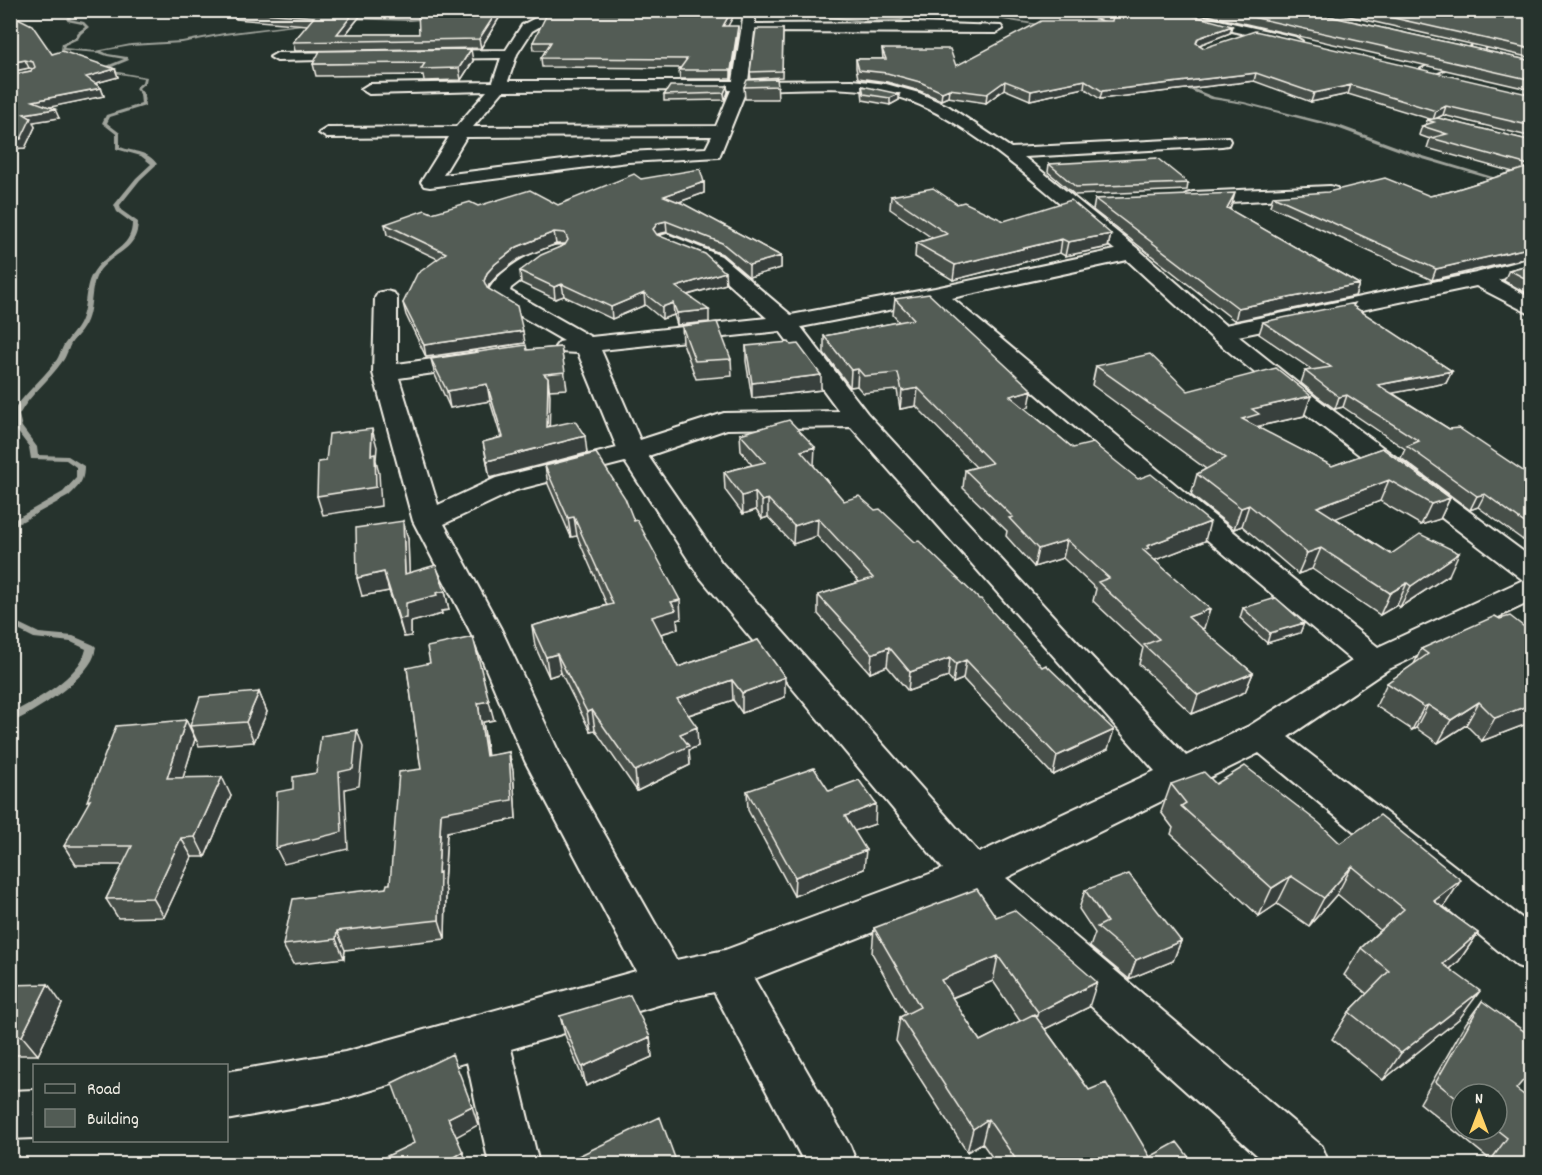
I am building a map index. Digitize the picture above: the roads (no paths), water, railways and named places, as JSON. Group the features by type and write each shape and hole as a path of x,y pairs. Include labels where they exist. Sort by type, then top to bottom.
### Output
{"street":[{"path":"562,10 527,28 510,54 499,86 460,133 430,182 628,157 713,153 740,86 748,24 996,30"},
{"path":"1155,10 1311,45"},
{"path":"1164,25 1182,17"},
{"path":"1447,77 1420,71 1480,52 1496,29"},
{"path":"1223,42 1253,32"},
{"path":"1453,46 1480,52"},
{"path":"417,56 510,54"},
{"path":"277,57 370,56"},
{"path":"369,89 499,86 852,85 902,92 942,109 1008,153 1131,253 1220,333 1307,403 1532,573"},
{"path":"327,133 720,131"},
{"path":"1008,153 1222,141"},
{"path":"1176,199 1330,192"},
{"path":"1070,203 1093,202"},
{"path":"666,240 714,260 786,323 858,419 1054,638 1180,774"},
{"path":"558,250 518,271 498,290 499,294 568,346 632,452 710,570 973,875 1304,1164"},
{"path":"568,346 786,323 1131,253"},
{"path":"1220,333 1479,279 1532,264"},
{"path":"1479,279 1532,308"},
{"path":"935,294 1184,506 1375,662"},
{"path":"386,298 385,373 428,521 485,629 544,761 665,983"},
{"path":"385,373 503,356"},
{"path":"428,521 506,484 632,452 724,421 858,419"},
{"path":"228,1096 345,1075 665,983 725,970 973,875 1262,736 1375,662 1532,588"},
{"path":"1262,736 1532,952"},
{"path":"725,970 832,1164"},
{"path":"485,1035 514,1164"},
{"path":"10,1116 33,1114"}],"waterway":[{"path":"10,526 66,494 80,478 80,466 68,458 34,457 33,447 18,427 15,415 29,393 62,358 66,346 83,323 97,270 132,238 135,222 119,211 117,205 138,179 154,164 148,157 118,148 118,133 104,123 108,116 143,105 142,94 137,88 144,82 145,77 105,71 105,68 127,60 126,58 100,52 62,49 63,44 77,38 79,33 87,27 83,23 68,20 72,10"},
{"path":"491,14 543,10"},
{"path":"762,10 863,21 901,20 905,17 907,10"},
{"path":"988,10 998,18 1047,26"},
{"path":"348,19 430,19"},
{"path":"98,51 316,23"},
{"path":"1179,84 1213,98 1244,103 1339,127 1418,156 1503,181"},
{"path":"10,622 37,636 73,639 91,647 83,667 60,688 10,719"}]}
